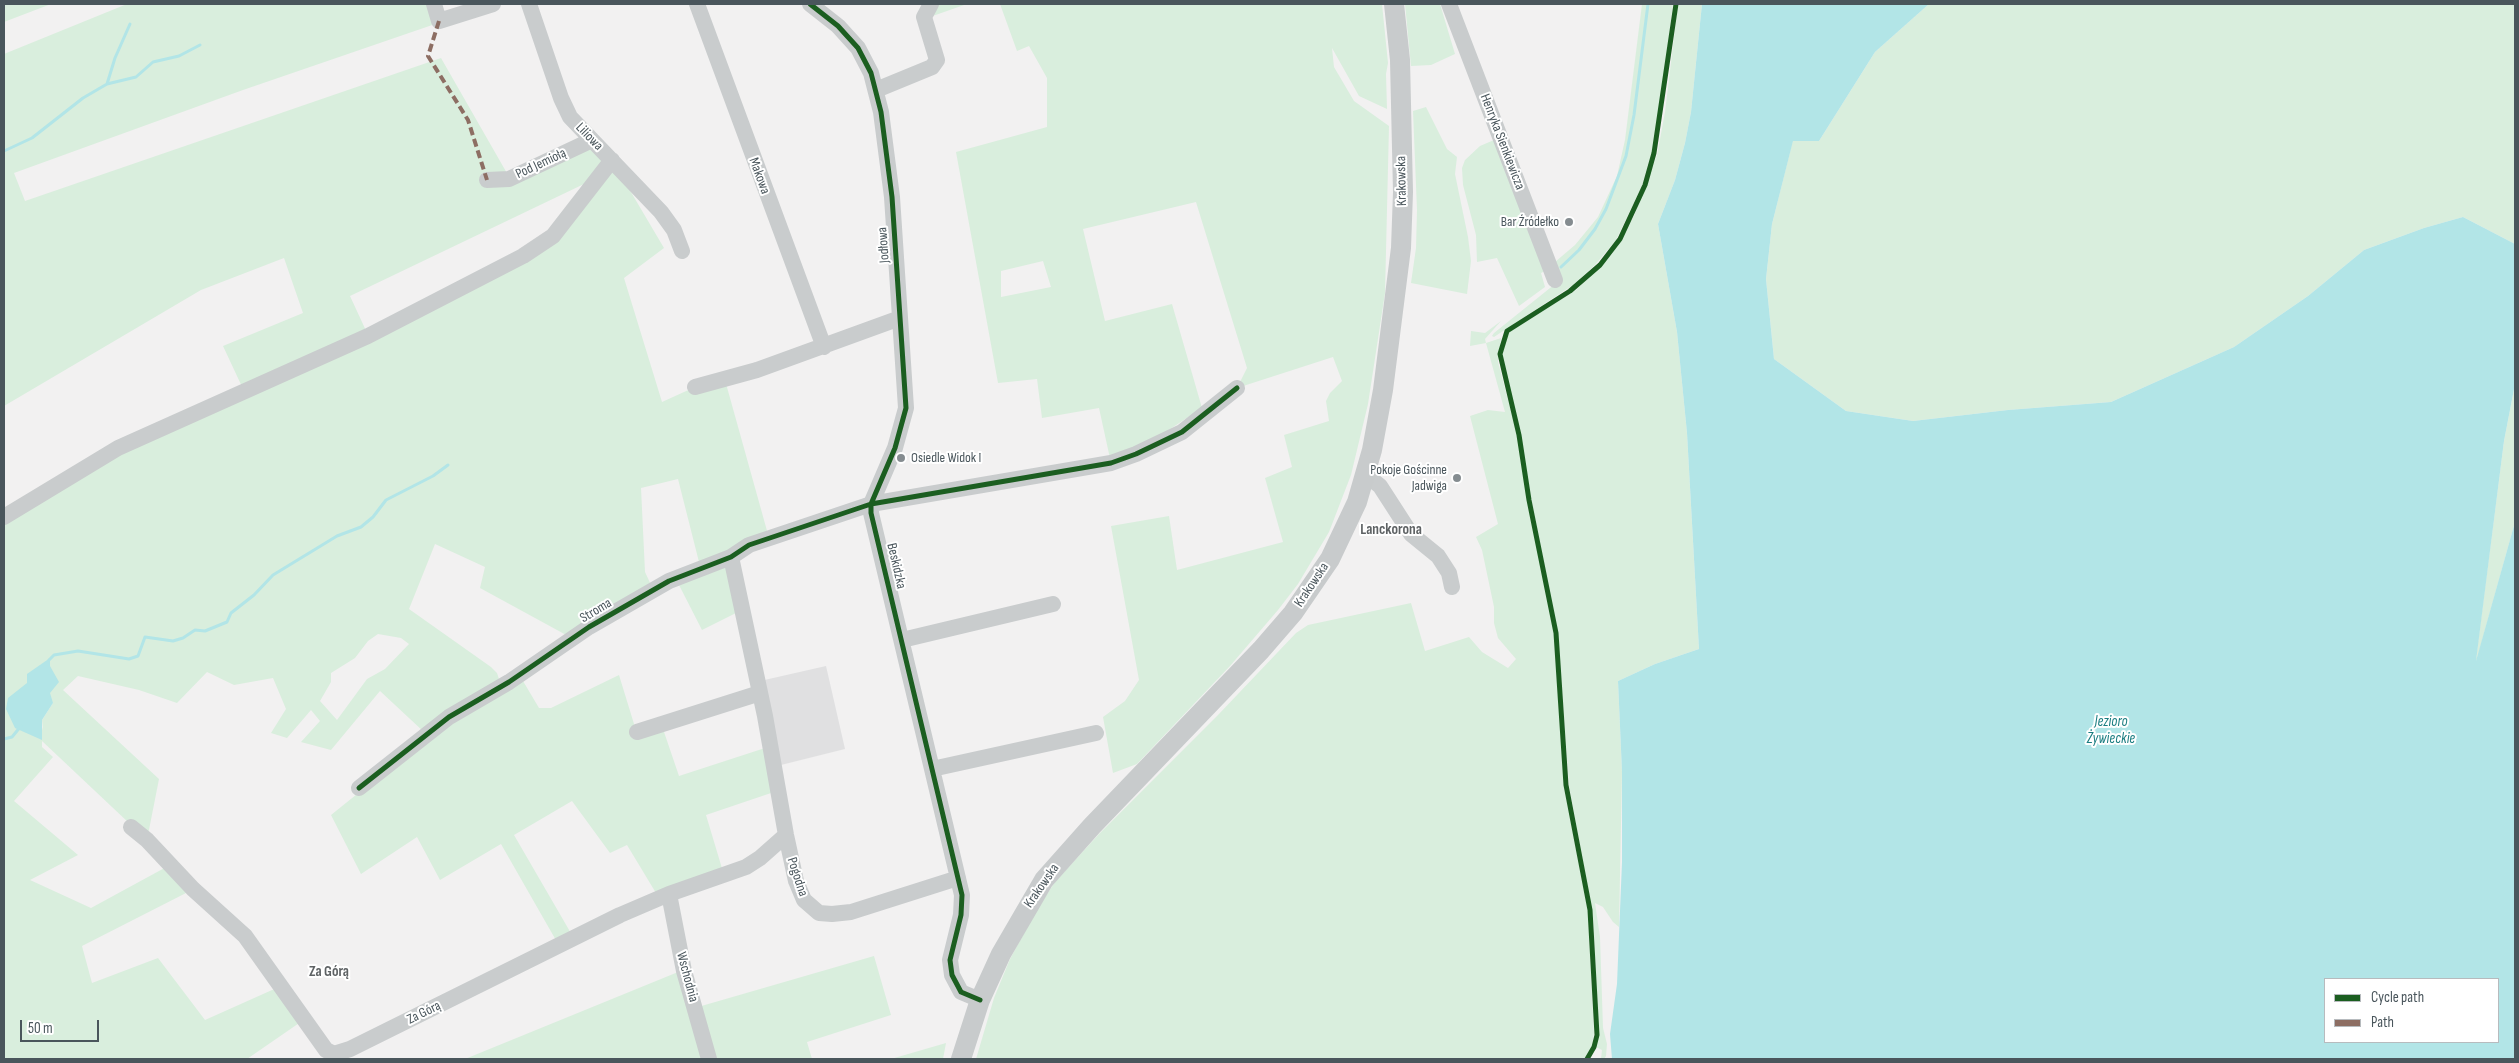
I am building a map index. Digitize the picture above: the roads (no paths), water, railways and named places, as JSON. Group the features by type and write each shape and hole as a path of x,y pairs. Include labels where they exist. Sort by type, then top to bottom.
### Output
{"main road":[{"name":"Krakowska","path":"961,1059 980,1000 1010,934 1044,880 1092,826 1261,650 1305,597 1341,538 1366,475 1383,390 1401,248 1403,192 1400,60 1394,4"}],"street":[{"path":"434,4 439,21 493,4"},
{"name":"Liliowa","path":"529,4 561,98 570,117 612,160 674,230 682,251"},
{"name":"Makowa","path":"697,4 824,347"},
{"name":"Jodłowa","path":"810,4 838,26 858,48 876,90 892,197 906,408 895,448 870,504"},
{"path":"876,90 932,67 937,60 924,18 931,4"},
{"name":"Henryka Sienkiewicza","path":"1449,4 1555,280"},
{"name":"Pod Jemiołą","path":"487,180 509,179 592,140"},
{"path":"4,517 118,448 368,336 522,256 553,236 612,160"},
{"path":"695,387 757,370 900,318"},
{"path":"870,504 1111,463 1136,454 1182,432 1237,388"},
{"path":"1366,475 1380,486 1411,534 1438,556 1449,573 1452,587"},
{"name":"Stroma","path":"359,788 448,718 509,682 589,627 668,581 731,556 748,545 870,504"},
{"name":"Beskidzka","path":"870,504 958,878 962,905 950,960 952,975 961,992 980,1000"},
{"name":"Pogodna","path":"731,556 760,693 786,835 804,900 820,913 851,912 958,878"},
{"path":"902,640 1053,604"},
{"path":"637,732 760,693"},
{"path":"932,769 1096,732"},
{"name":"Za Górą","path":"130,827 147,840 193,889 244,936 326,1050 334,1054 350,1049 620,915 669,894 746,867 786,835"},
{"name":"Wschodnia","path":"669,894 684,971 709,1059"}],"water":[{"name":"Jezioro Żywieckie","path":"1702,4 1929,4 1875,52 1819,141 1793,141 1772,224 1766,279 1774,359 1846,411 1913,421 2008,410 2111,402 2234,347 2308,296 2364,250 2424,228 2463,217 2515,244 2515,384 2504,441 2476,661 2515,522 2515,1059 1612,1059 1610,1034 1617,984 1622,862 1622,772 1618,681 1655,664 1699,649 1687,433 1677,332 1658,224 1675,180 1691,112"},
{"path":"50,658 50,666 59,682 50,693 53,703 42,720 42,740 15,728 6,709 8,698 27,683 27,674"}],"waterway":[{"path":"1561,267 1579,250 1595,229 1606,209 1626,156 1634,115 1648,4"},
{"path":"107,84 115,58 130,24"},
{"path":"4,151 32,138 83,98 107,84 136,77 153,62 179,56 200,45"},
{"path":"49,660 54,655 78,651 129,659 138,656 145,637 173,641 183,638 195,630 205,631 227,622 231,613 254,595 273,575 337,536 361,527 373,517 386,500 433,476 448,465"},
{"path":"4,739 12,737 21,726"}],"place":[{"name":"Bar Źródełko","path":"1569,222"},
{"name":"Osiedle Widok I","path":"901,458"},
{"name":"Pokoje Gościnne Jadwiga","path":"1457,478"}],"district":[{"name":"Lanckorona","path":"1391,530"},
{"name":"Za Górą","path":"329,972"}]}
